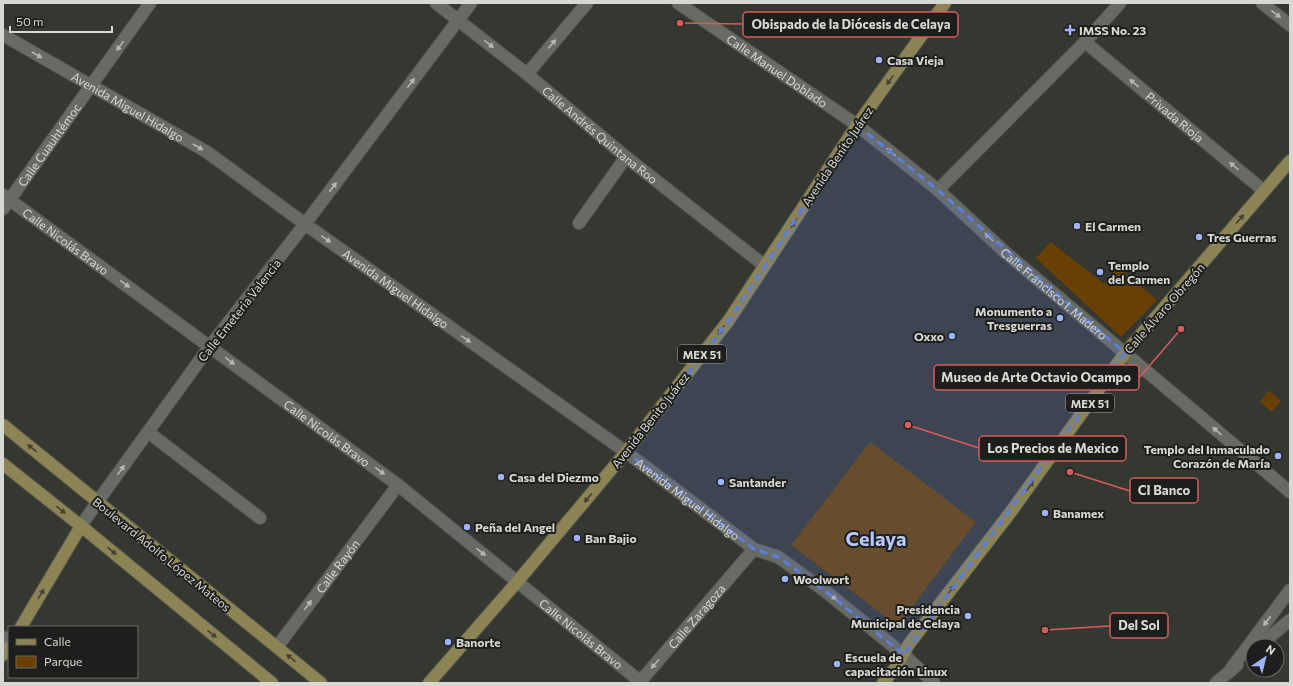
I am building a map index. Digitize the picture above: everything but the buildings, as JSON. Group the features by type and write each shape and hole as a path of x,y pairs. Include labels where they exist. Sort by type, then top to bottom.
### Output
{"main road":[{"name":"Calle Cuauhtémoc","path":"5,201 92,86 150,3"},
{"name":"Calle Andrés Quintana Roo","path":"436,3 527,74 626,157 765,266"},
{"name":"Calle Emeteria Valencia","path":"22,626 81,526 98,501 210,346 305,224 471,3"},
{"path":"527,74 587,3"},
{"name":"Calle Manuel Doblado","path":"678,3 857,125"},
{"name":"Avenida Benito Juárez","path":"429,683 518,582 626,452 729,320 857,125 945,3"},
{"path":"938,190 1085,42 1120,3"},
{"path":"1262,3 1290,25"},
{"name":"Avenida Miguel Hidalgo","path":"3,35 207,152 305,224 626,452 754,549 778,557 826,591 904,655 934,683"},
{"name":"Privada Rioja","path":"1085,42 1264,191"},
{"name":"Calle Francisco I. Madero","path":"857,125 938,190 1006,253 1290,492"},
{"path":"579,223 626,157"},
{"name":"Calle Álvaro Obregón","path":"904,655 910,644 1010,513 1125,353 1290,161"},
{"name":"Calle Nicolás Bravo","path":"5,201 210,346 398,485 640,683"},
{"name":"Boulevard Adolfo López Mateos","path":"3,425 321,683"},
{"path":"148,432 260,518"},
{"path":"3,464 81,526 268,682"},
{"name":"Calle Rayón","path":"277,647 398,485"},
{"name":"Calle Zaragoza","path":"640,683 754,549"},
{"path":"1231,669 1290,590"},
{"path":"1269,638 1290,620"},
{"name":"MEX 51","path":"883,683 904,655"},
{"path":"1216,683 1245,658"}],"highlighted area":[{"path":"857,125 938,190 1125,353 904,655 825,591 778,557 754,549 626,452 729,320"}],"green space":[{"path":"1051,242 1104,284 1118,267 1157,300 1121,337 1036,258"},
{"path":"1269,390 1281,401 1272,412 1260,402"},
{"path":"870,442 976,522 898,626 791,545"}],"place":[{"name":"Obispado de la Diócesis de Celaya","path":"680,23"},
{"name":"IMSS No. 23","path":"1070,30"},
{"name":"Casa Vieja","path":"879,60"},
{"name":"El Carmen","path":"1077,226"},
{"name":"Tres Guerras","path":"1199,237"},
{"name":"Templo del Carmen","path":"1100,272"},
{"name":"Monumento a Tresguerras","path":"1060,318"},
{"name":"Museo de Arte Octavio Ocampo","path":"1181,329"},
{"name":"Oxxo","path":"952,336"},
{"name":"Los Precios de Mexico","path":"908,425"},
{"name":"Templo del Inmaculado Corazón de María","path":"1278,456"},
{"name":"CI Banco","path":"1070,472"},
{"name":"Casa del Diezmo","path":"501,477"},
{"name":"Santander","path":"721,482"},
{"name":"Banamex","path":"1045,513"},
{"name":"Peña del Angel","path":"467,527"},
{"name":"Ban Bajio","path":"577,538"},
{"name":"Woolwort","path":"785,579"},
{"name":"Presidencia Municipal de Celaya","path":"968,616"},
{"name":"Del Sol","path":"1045,630"},
{"name":"Banorte","path":"448,642"},
{"name":"Escuela de capacitación Linux","path":"837,664"}],"district":[{"name":"Celaya","path":"876,538"}]}
